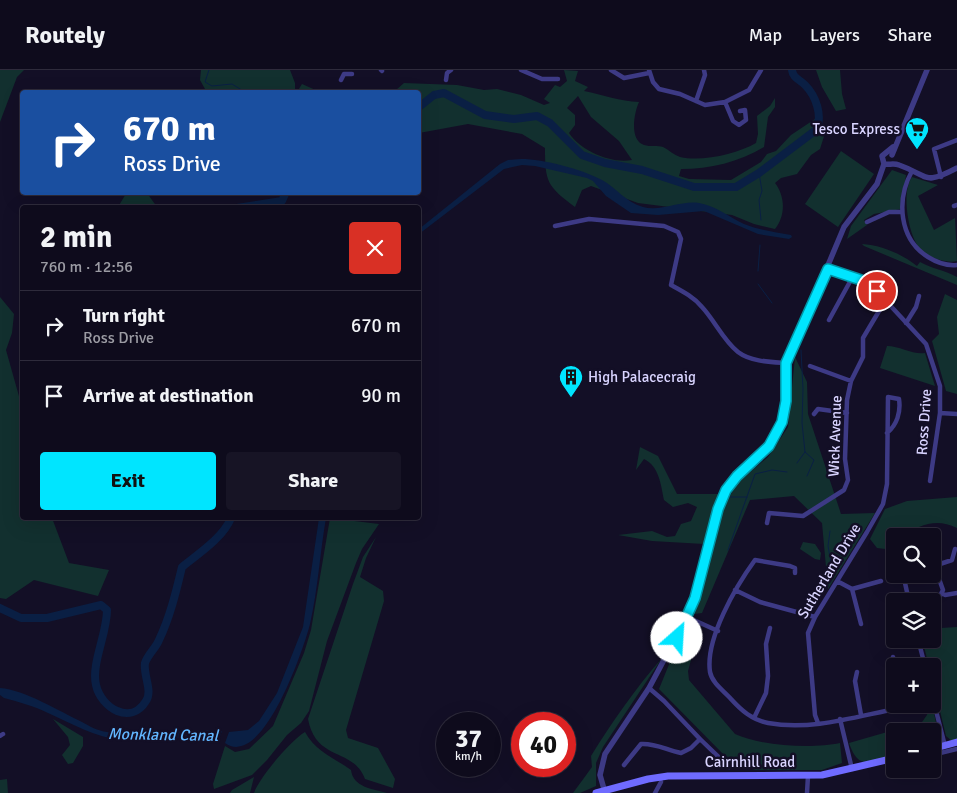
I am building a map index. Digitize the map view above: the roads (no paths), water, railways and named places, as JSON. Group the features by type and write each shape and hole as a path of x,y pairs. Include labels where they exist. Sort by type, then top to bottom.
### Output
{"main road":[{"path":"941,748 957,742"},
{"name":"Cairnhill Road","path":"596,793 604,789 668,776 822,775 886,760"}],"street":[{"path":"446,80 447,73 451,70"},
{"path":"521,70 542,79 558,79"},
{"path":"611,70 624,78 649,72 659,89 680,94 705,105 725,102 751,88 761,70"},
{"path":"604,789 600,775 605,754 649,688 688,617 695,598 718,509 726,490 737,476 769,446 782,422 786,401 786,363 828,269 844,227 876,184 889,160 927,70"},
{"path":"696,101 706,71"},
{"path":"341,80 343,72 352,74"},
{"path":"725,102 733,120 739,124 746,120 745,110 740,111"},
{"path":"941,177 934,149 957,140"},
{"path":"889,160 927,179 941,177 957,168"},
{"path":"912,171 906,182 902,212 908,237 912,245 935,262 957,265"},
{"path":"867,222 889,212 902,212"},
{"path":"555,226 589,219 664,226 678,232 681,239 670,285 692,297 702,306 728,343 740,354 765,362 786,363"},
{"name":"Ross Drive","path":"828,269 873,287 926,344 940,386 940,413 930,481"},
{"path":"829,320 852,278"},
{"path":"906,323 916,307 919,296"},
{"name":"Wick Avenue","path":"767,523 769,513 803,516 844,490 848,480 844,459 851,381 863,357 863,338 885,301"},
{"path":"810,366 851,381"},
{"name":"Sutherland Drive","path":"818,723 815,715 808,633 815,617 882,504 887,484 888,397 899,399 900,406 896,426 888,433"},
{"path":"814,414 818,409 847,413"},
{"path":"940,413 957,414"},
{"path":"941,564 952,560 955,549"},
{"path":"795,573 795,568 790,566 755,560 737,584 722,614 712,650 711,675 714,682 744,712 768,723 810,726 886,711"},
{"path":"941,580 942,593 945,595 957,594"},
{"path":"837,581 852,589 881,581"},
{"path":"852,589 861,624"},
{"path":"735,590 760,602 815,617"},
{"path":"688,617 718,631"},
{"path":"754,718 766,693 768,676 766,644 770,628"},
{"path":"857,672 854,681 861,715"},
{"path":"649,688 729,767"},
{"path":"937,713 945,746"},
{"path":"840,720 852,769"},
{"path":"624,765 641,744 654,743 666,750 681,754 700,739"},
{"path":"941,751 957,749"},
{"path":"807,793 808,776"},
{"path":"655,793 661,782"}],"water":[{"path":"530,159 562,165 584,172 602,180 631,202 643,207 657,208 685,203 705,204 744,224 791,235 792,237 789,239 758,234 704,211 658,215 631,213 606,196 593,181 587,178 535,166 522,165 504,169 421,232 421,227 500,164 508,160"},
{"path":"319,520 326,520 310,624 300,657 280,703 267,724 253,739 239,747 225,743 229,732 248,730 259,721 277,693 303,627"},
{"name":"Monkland Canal","path":"0,688 31,697 91,727 104,731 134,734 222,731 220,736 121,740 84,730 37,708 4,698 0,695"}],"waterway":[{"path":"209,70 205,82 212,86 232,84 242,90"},
{"path":"421,105 434,95 444,93 485,115 514,119 537,116 550,123 582,155 605,163 642,170 694,187 736,187 759,173 816,130 819,119 815,100 805,85 795,77 792,70"},
{"path":"759,173 762,191 759,200 761,220"},
{"path":"256,205 282,201 285,195"},
{"path":"758,271 760,245"},
{"path":"758,284 772,303"},
{"path":"801,350 802,423 805,452 814,460 807,476"},
{"path":"797,463 805,452"},
{"path":"728,550 755,474 772,470 787,472"},
{"path":"729,497 747,497"},
{"path":"0,608 21,618 47,618 101,605 107,610 105,629 97,658 96,685 104,701 110,707 125,713 133,712 140,708 148,697 145,663 158,643 175,595 182,567 216,539 230,520"},
{"path":"830,531 828,546 832,568"}],"place":[{"name":"Tesco Express","path":"917,150"},
{"name":"High Palacecraig","path":"571,398"}]}
